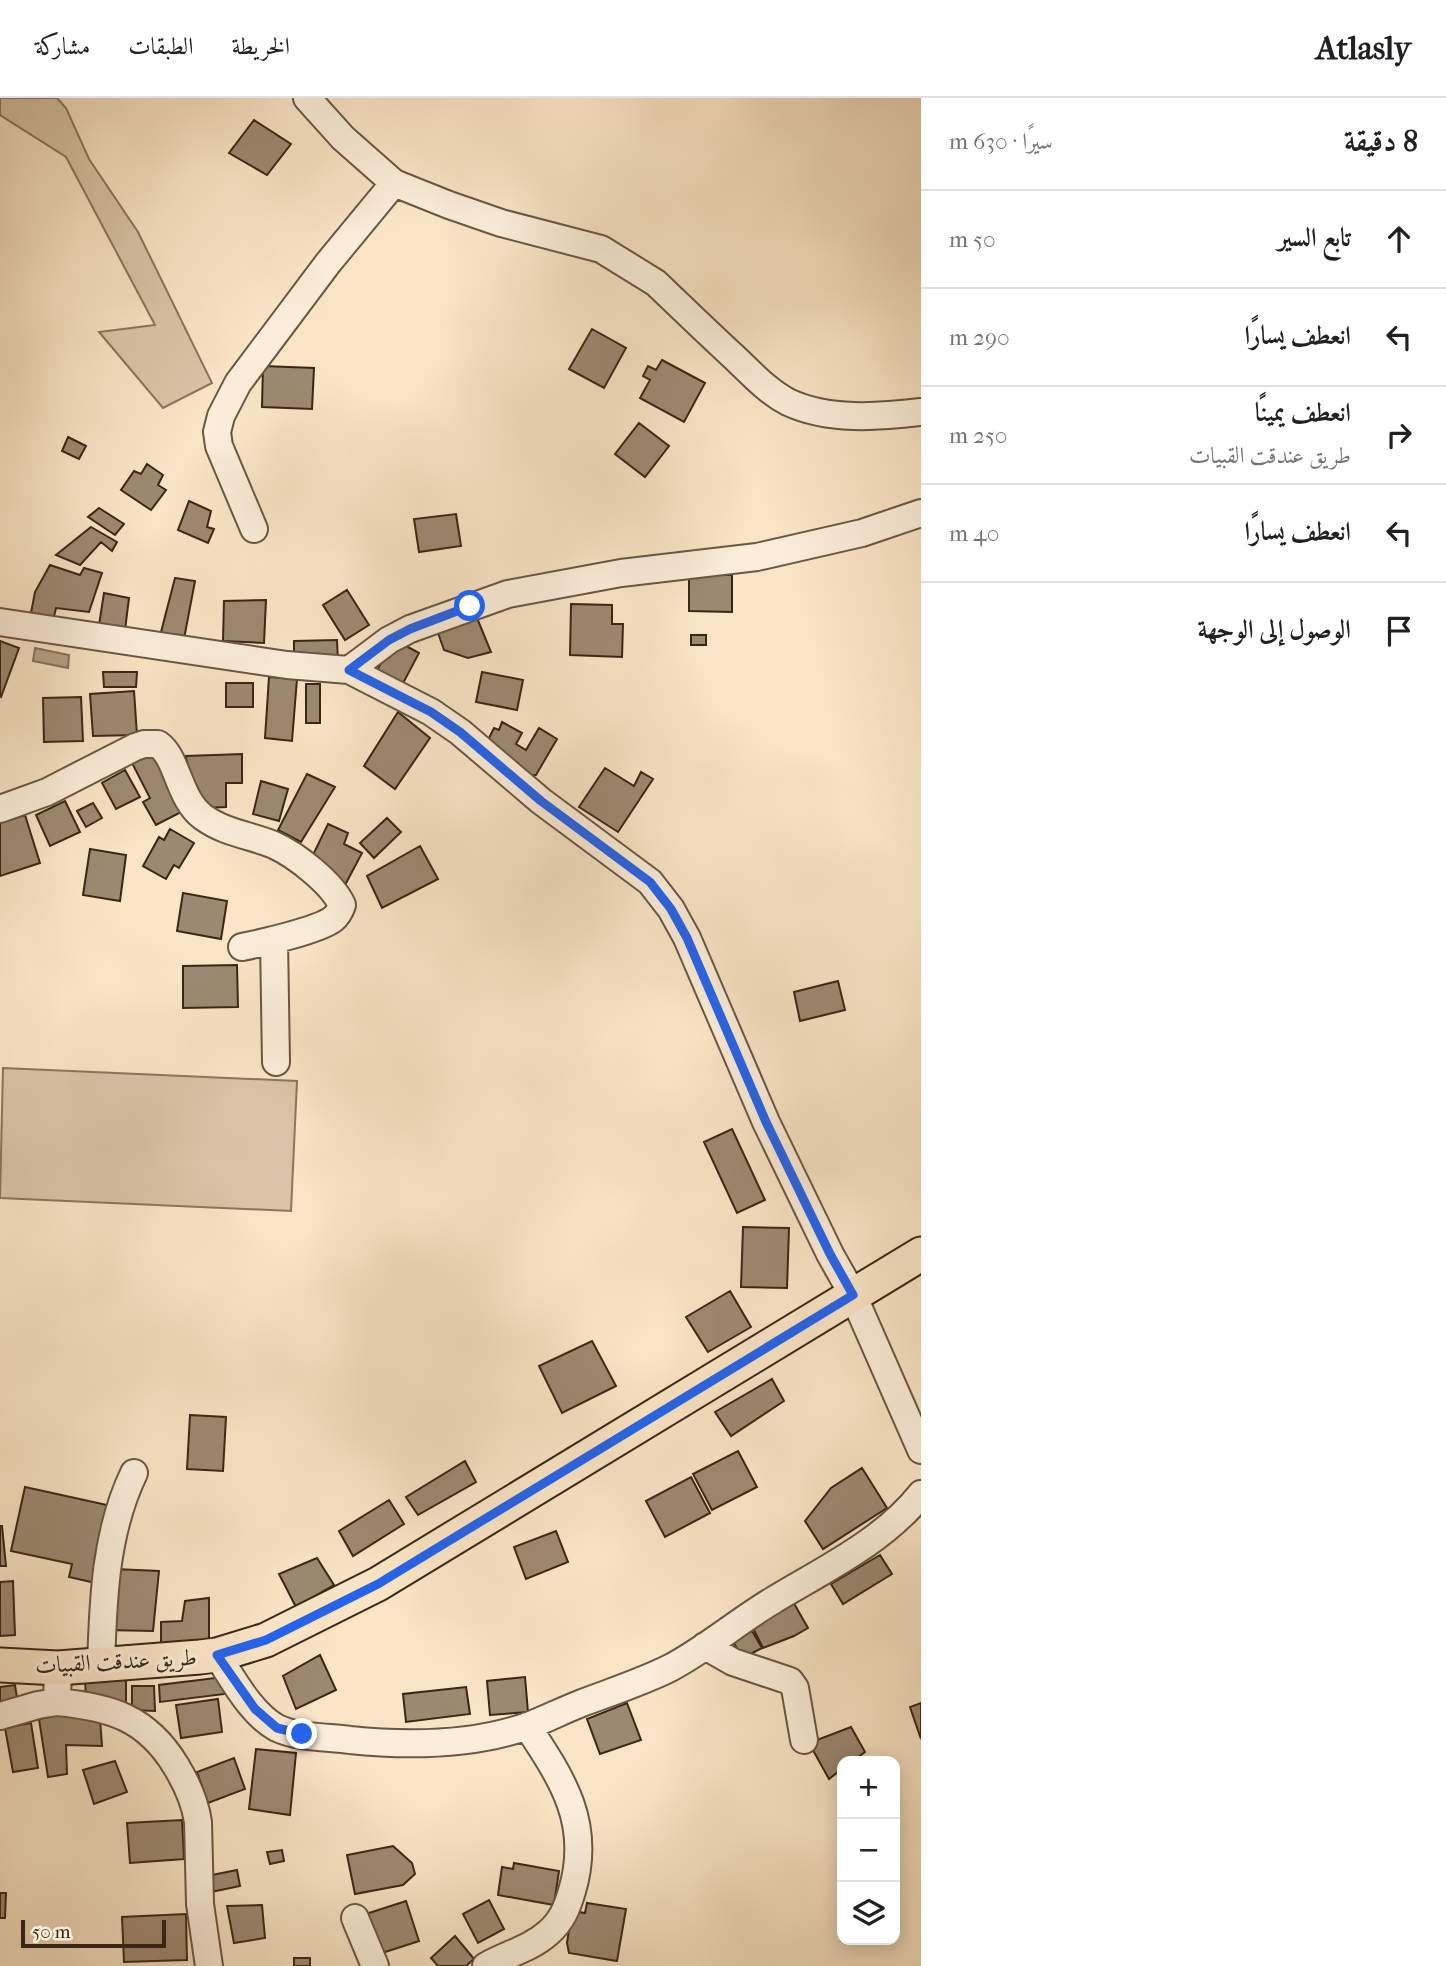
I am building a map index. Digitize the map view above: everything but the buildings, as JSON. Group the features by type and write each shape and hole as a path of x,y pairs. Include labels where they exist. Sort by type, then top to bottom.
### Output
{"main road":[{"name":"طريق عندقت القبيات","path":"0,1665 58,1668 101,1666 217,1655 266,1640 378,1584 921,1254"}],"street":[{"path":"307,98 343,138 394,183 501,223 601,250 656,283 766,388 789,402 813,410 848,415 886,416 921,412"},
{"path":"254,529 219,446 217,432 221,416 238,383 328,263 394,183"},
{"path":"349,670 389,640 410,629 508,594 621,573 757,557 862,533 921,513"},
{"path":"0,622 287,665 349,670 431,712 460,732 541,801 650,882 671,909 687,938 766,1122 830,1254 853,1295 921,1450"},
{"path":"0,809 47,792 135,747 158,744 167,753 181,789 200,815 230,832 262,841 287,853 327,884 342,905 334,919 274,940 242,947"},
{"path":"274,940 276,1062"},
{"path":"101,1666 102,1619 112,1538 120,1506 134,1473"},
{"path":"217,1655 255,1709 277,1728 302,1734 365,1741 419,1743 476,1738 527,1726 669,1668 752,1613 847,1556 888,1527 921,1494"},
{"path":"705,1646 733,1662 790,1681 794,1688 804,1741"},
{"path":"57,1702 58,1668"},
{"path":"0,1716 57,1702 112,1711 155,1737 164,1746 184,1778 196,1808 200,1904 209,1966"},
{"path":"486,1966 528,1947 551,1931 567,1908 578,1873 580,1845 572,1805 557,1771 527,1726"},
{"path":"355,1918 375,1966"}],"shaded area":[{"path":"0,98 57,98 66,108 89,159 138,232 212,383 163,408 99,332 155,325 66,157 0,115"},
{"path":"35,648 69,655 68,668 33,661"},
{"path":"3,1068 297,1081 291,1211 0,1198"}],"route":[{"path":"302,1734 277,1728 255,1709 217,1655 266,1640 378,1584 853,1295 830,1254 766,1122 687,938 671,909 650,882 541,801 460,732 431,712 349,670 389,640 470,606"}]}
